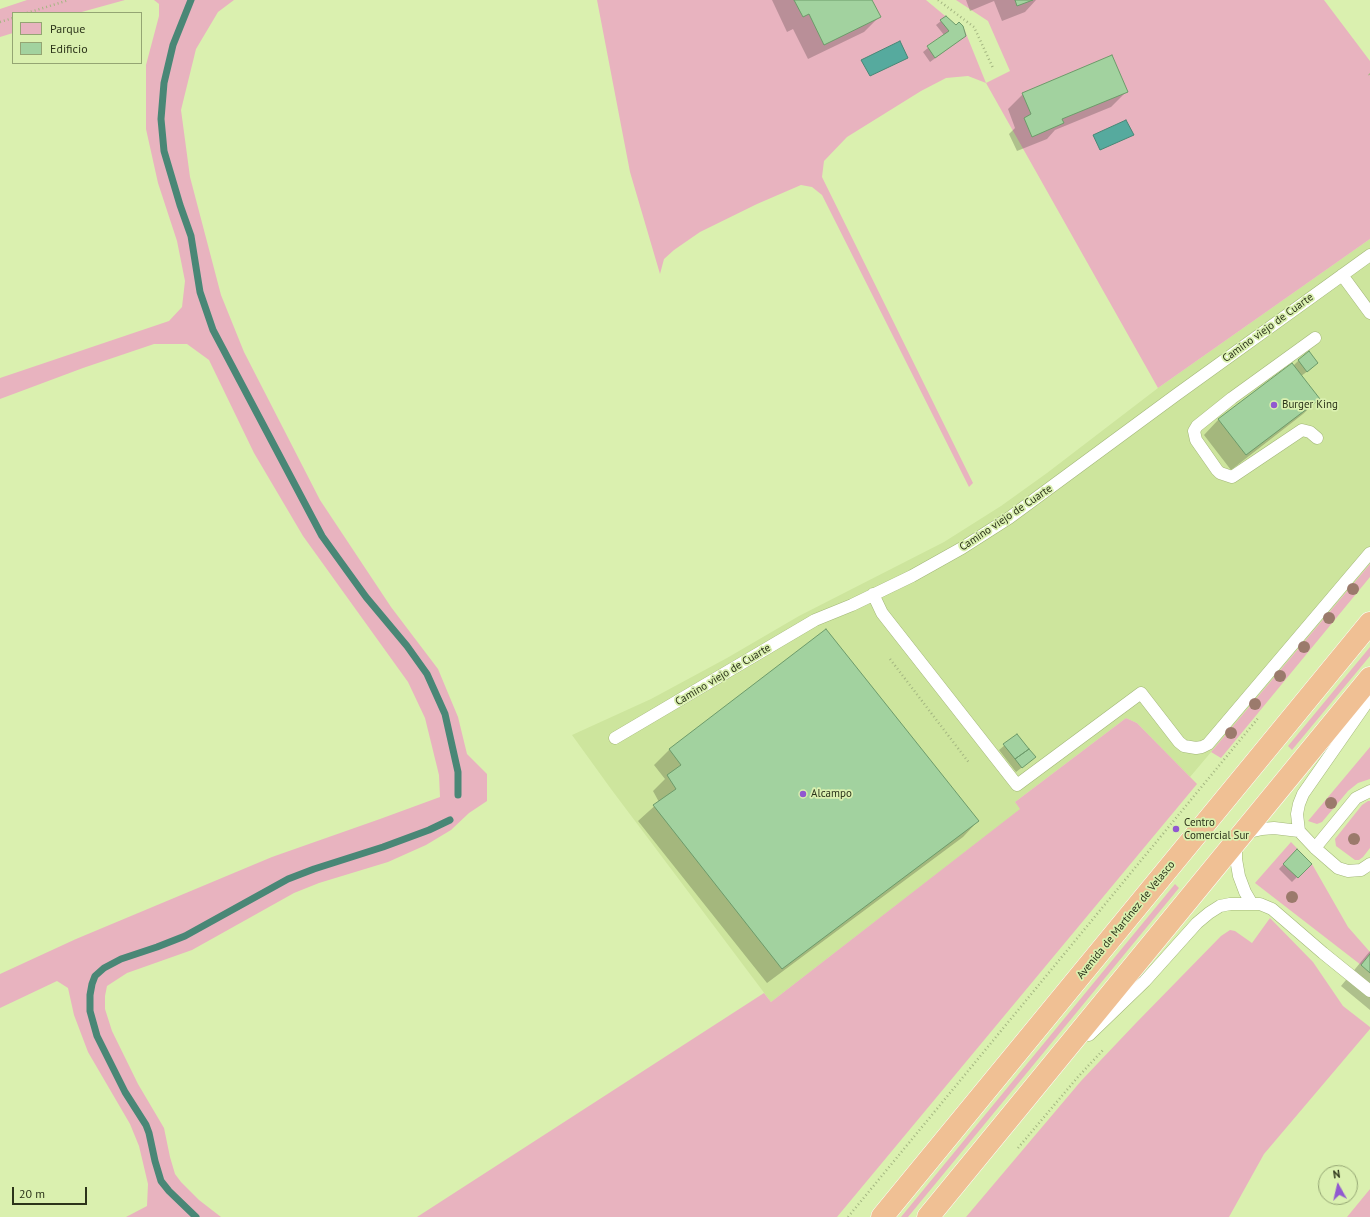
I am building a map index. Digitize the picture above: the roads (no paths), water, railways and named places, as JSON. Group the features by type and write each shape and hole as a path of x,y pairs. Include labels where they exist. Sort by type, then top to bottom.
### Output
{"highway":[{"name":"Avenida de Martínez de Velasco","path":"882,1217 1370,623"},
{"path":"928,1217 1370,678"}],"lane":[{"name":"Camino viejo de Cuarte","path":"615,738 815,620 934,564 1009,518 1176,394 1370,256"},
{"path":"1342,276 1370,313"},
{"path":"1315,338 1232,398 1197,426 1194,431 1196,440 1217,470 1220,473 1232,477 1242,472 1302,430 1310,432 1317,438"},
{"path":"873,594 882,613 1017,785 1141,694 1179,742 1184,746 1202,747 1208,744 1370,553"},
{"path":"1299,832 1297,814 1303,794 1370,698"},
{"path":"1315,848 1356,798 1370,791"},
{"path":"1252,904 1245,892 1239,876 1236,859 1239,838 1262,829 1274,828 1299,832 1338,868 1348,871 1362,870 1370,864"},
{"path":"1032,1090 1145,981 1197,923 1209,912 1220,906 1230,904 1260,904 1272,909 1370,991"}],"water":[{"path":"900,41 908,58 870,76 861,60"},
{"path":"1126,120 1134,135 1100,150 1093,135"}],"waterway":[{"path":"191,0 173,45 164,83 161,119 164,151 191,236 200,292 213,330 322,536 366,597 407,646 427,674 445,714 458,772 458,795"},
{"path":"196,1217 169,1191 161,1181 146,1125 125,1092 97,1036 90,1011 90,995 95,976 104,968 121,959 185,936 288,879 383,847 429,830 450,820"}],"place":[{"name":"Burger King","path":"1274,405"},
{"name":"Alcampo","path":"803,794"},
{"name":"Centro Comercial Sur","path":"1176,829"}]}
